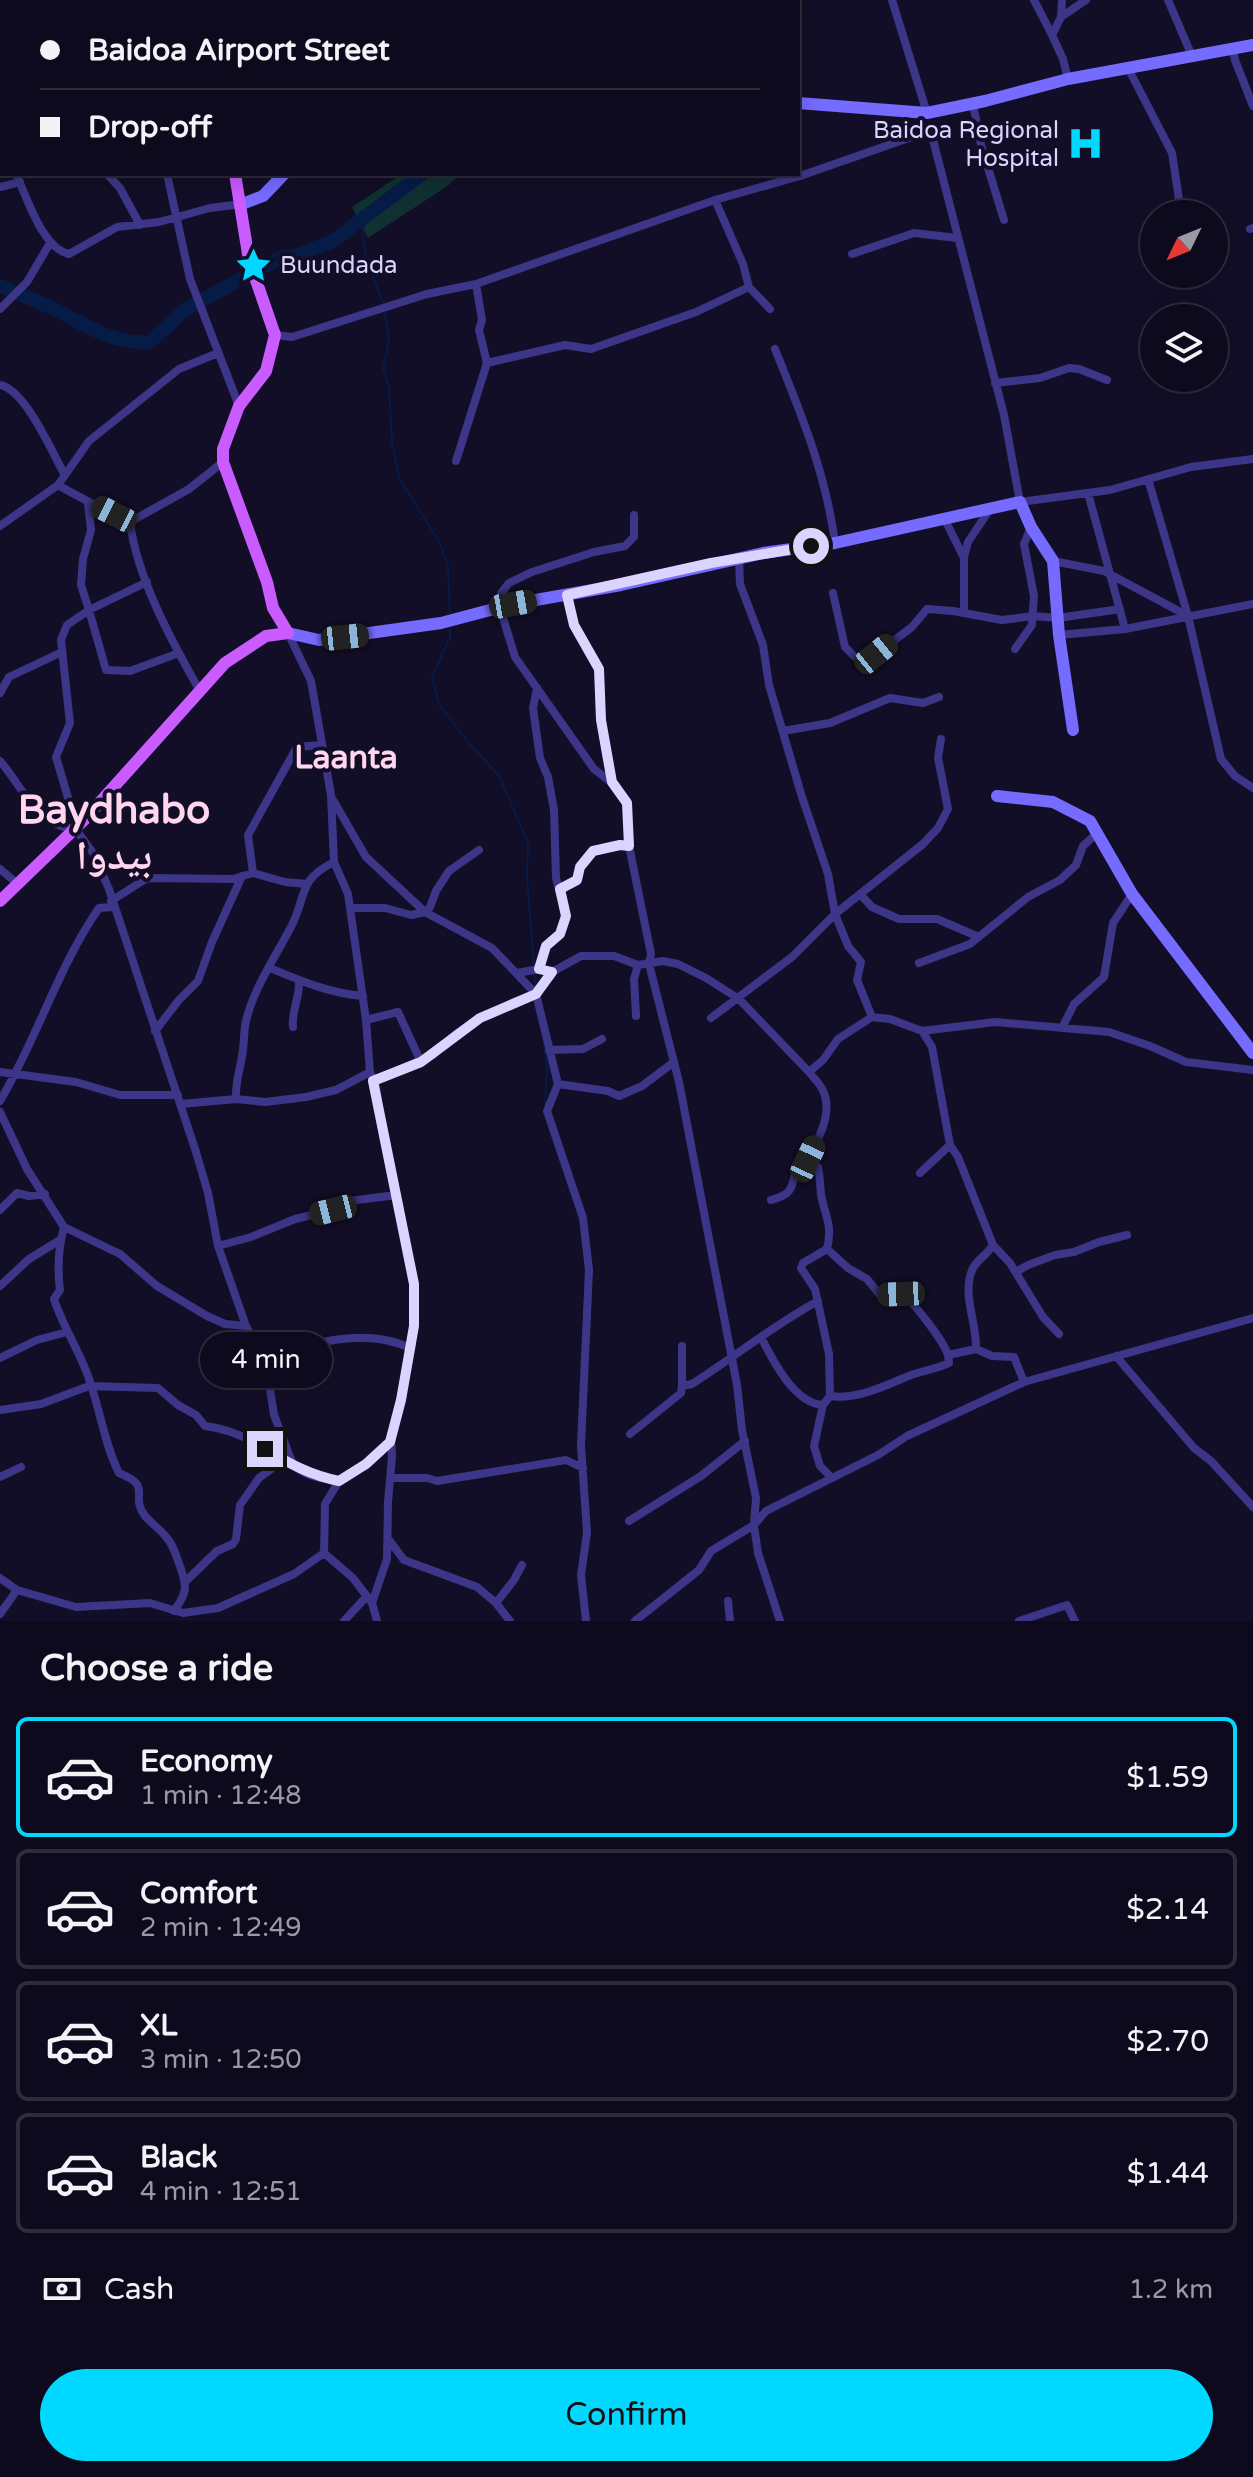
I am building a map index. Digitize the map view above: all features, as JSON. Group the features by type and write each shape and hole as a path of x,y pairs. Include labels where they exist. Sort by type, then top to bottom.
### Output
{"main road":[{"path":"0,901 80,824 225,663 266,636 288,633 273,608 267,582 223,462 223,449 239,406 266,371 275,335 249,260 235,176"}],"street":[{"path":"892,0 927,113"},
{"path":"1034,0 1063,59 1068,79"},
{"path":"1052,35 1061,17 1062,0"},
{"path":"1061,17 1086,0"},
{"path":"1168,0 1192,56"},
{"path":"800,103 927,113 1068,79 1253,45"},
{"path":"1233,48 1253,106"},
{"path":"1128,68 1172,153 1179,200"},
{"path":"973,104 981,145 1004,220"},
{"path":"275,335 292,337 427,294 476,284 715,200 800,176 926,132 932,136 995,383 1020,502 1031,527 1053,561 1059,635 1073,730"},
{"path":"109,176 120,188 140,225"},
{"path":"167,176 190,279 239,406"},
{"path":"0,187 18,178 50,243 60,252 69,254 117,227 242,204 263,196 282,176"},
{"path":"715,200 739,254 749,287 770,309"},
{"path":"852,254 914,233 957,238"},
{"path":"0,309 27,282 50,243"},
{"path":"456,461 487,363 479,330 482,320 476,284"},
{"path":"487,363 565,345 591,349 696,312 749,287"},
{"path":"775,349 815,449 835,543"},
{"path":"0,526 58,485 89,441 179,369 218,353"},
{"path":"995,383 1040,378 1069,368 1107,380"},
{"path":"0,385 6,386 20,398 65,475"},
{"path":"288,633 319,640 441,623 711,563 835,543 1020,502 1110,490 1191,467 1253,459"},
{"path":"130,522 189,489 223,462"},
{"path":"1148,479 1188,616 1221,759 1235,776 1253,788"},
{"path":"58,485 88,504 130,522"},
{"path":"1088,493 1125,629"},
{"path":"88,504 91,530 83,559 81,585 106,670 130,671 179,653"},
{"path":"964,613 964,557 968,542 990,509"},
{"path":"634,515 634,537 625,546 594,552 532,572 509,583 501,593 500,608 515,657 594,769 612,782 627,803 629,846 651,954 649,964 674,1062 756,1498 754,1525 758,1553 780,1621"},
{"path":"945,520 964,557"},
{"path":"130,522 132,542 147,582 200,691"},
{"path":"1015,649 1032,625 1034,596 1024,544 1031,527"},
{"path":"739,558 739,574 751,617 763,645 769,685 828,874 835,914 848,946 861,962 857,980 872,1017"},
{"path":"1053,561 1104,571 1188,616"},
{"path":"711,563 729,565 739,574"},
{"path":"147,582 89,610 67,625 61,640 70,723 56,757 69,801 112,904 179,1099 208,1193 218,1246 246,1326 266,1363 274,1415 288,1461"},
{"path":"833,593 845,647 855,657 876,654 912,627 927,609 1002,620 1033,616 1058,618 1120,609"},
{"path":"567,595 574,625 599,669 601,720 612,782"},
{"path":"1059,635 1125,629 1253,604"},
{"path":"288,633 311,681 331,795 334,862 348,894 372,1077 414,1284 411,1349 390,1442 387,1559 369,1600 344,1621"},
{"path":"0,693 9,677 62,652"},
{"path":"537,688 533,708 540,758 548,777 554,810 556,878 566,916 560,934 546,946 539,969"},
{"path":"783,731 830,723 890,698 923,703 939,697"},
{"path":"711,1018 792,957 835,914 923,844 938,828 948,809 938,758 941,739"},
{"path":"253,873 248,835 297,747 322,745"},
{"path":"0,761 32,807 67,829 80,824"},
{"path":"331,795 366,857 425,912 492,948 536,994 558,1084 547,1111 583,1218 589,1270 581,1445 587,1533 581,1575 586,1621"},
{"path":"997,796 1053,802 1090,821 1132,894 1253,1053"},
{"path":"919,963 944,952 960,950 1028,897 1070,871 1083,846 1096,834"},
{"path":"560,889 577,880 580,867 593,851 629,846"},
{"path":"350,908 385,908 411,915 425,912 449,871 479,850"},
{"path":"236,1099 235,1084 245,1025 253,1000 295,919 302,891 316,871 334,862"},
{"path":"0,869 18,884"},
{"path":"0,1101 16,1075 80,938 99,908 112,904 150,878 233,879 253,873 285,882 307,884"},
{"path":"155,1031 198,981 242,876"},
{"path":"860,894 872,907 899,919 937,919 979,937"},
{"path":"1062,1028 1074,1004 1104,977 1113,923 1132,894"},
{"path":"0,1072 76,1082 120,1095 265,1102 306,1097 421,1062 480,1018 536,994 552,972 581,956 614,956 638,965 663,961 678,964 739,999 822,1087 826,1098 821,1130 808,1159 800,1165 793,1188 786,1196 771,1200"},
{"path":"636,1016 634,979 638,965"},
{"path":"270,968 299,981 345,995 363,996"},
{"path":"517,973 539,969 552,972"},
{"path":"293,1027 292,1016 300,996 299,981"},
{"path":"366,1020 398,1012 421,1062"},
{"path":"809,1072 823,1060 838,1039 872,1017 890,1019 922,1031 995,1022 1109,1032 1186,1062 1253,1070"},
{"path":"922,1031 932,1047 950,1145 958,1157 993,1245 1016,1272 1043,1317 1059,1334"},
{"path":"549,1050 583,1049 602,1039"},
{"path":"558,1084 608,1091 619,1096 642,1086 674,1062"},
{"path":"0,1112 27,1169 64,1227 120,1254 157,1286 207,1316 225,1324 246,1326"},
{"path":"920,1173 950,1145"},
{"path":"808,1159 818,1167 821,1197 828,1214 827,1249"},
{"path":"0,1210 17,1193 29,1196 45,1194"},
{"path":"218,1246 251,1237 295,1219 333,1210 342,1202 396,1195"},
{"path":"64,1227 57,1269 60,1290 54,1299 92,1387 98,1415 108,1435 109,1452 119,1473 134,1479 139,1486 140,1506 144,1515 169,1539 187,1580"},
{"path":"1016,1272 1055,1255 1127,1235"},
{"path":"0,1286 29,1259 60,1239"},
{"path":"976,1349 969,1287 972,1270 993,1245"},
{"path":"827,1249 803,1263 801,1268 815,1289 829,1354 830,1396 823,1405 814,1446 820,1466 831,1477"},
{"path":"827,1249 848,1268 867,1279 880,1295 901,1294 907,1298 936,1331 949,1363 874,1391 830,1396"},
{"path":"682,1386 692,1384 818,1301"},
{"path":"635,1621 699,1570 711,1551 754,1525 766,1511 878,1455 907,1436 1024,1382 1253,1318"},
{"path":"0,1358 37,1340 67,1332"},
{"path":"266,1363 293,1352 352,1338 363,1337 411,1349"},
{"path":"762,1339 777,1368 800,1394 813,1404 823,1405"},
{"path":"630,1434 681,1393 682,1346"},
{"path":"948,1355 976,1349 992,1356 1014,1357 1024,1382"},
{"path":"1116,1356 1194,1448 1211,1461 1253,1507"},
{"path":"0,1410 41,1404 92,1387 158,1388 196,1415 205,1426 223,1428 288,1461 303,1472 339,1481"},
{"path":"629,1521 701,1476 745,1441"},
{"path":"324,1553 325,1504 339,1481 366,1464 390,1442"},
{"path":"391,1478 437,1481 566,1460 583,1468"},
{"path":"180,1615 187,1580 217,1551 233,1544 240,1505 259,1478 288,1461"},
{"path":"0,1477 21,1467"},
{"path":"389,1540 404,1560 477,1587 496,1603 510,1621"},
{"path":"324,1553 353,1578 369,1600 377,1621"},
{"path":"0,1578 17,1590 76,1607 150,1603 180,1615 218,1608 294,1574 324,1553"},
{"path":"496,1603 522,1565"},
{"path":"8,1621 2,1612 17,1590"},
{"path":"728,1601 730,1621"},
{"path":"1019,1621 1067,1605 1075,1621"}],"green space":[{"path":"399,176 458,176 368,238 352,207"}],"waterway":[{"path":"0,286 110,337 150,342 186,309 280,258 298,255 333,241 419,176"},
{"path":"365,218 365,251 384,306"},
{"path":"385,312 389,341 383,368 389,388 392,442 399,478 440,543 448,566 450,614"},
{"path":"450,628 450,637 432,677 439,704 499,776 528,843 527,877 534,965"},
{"path":"534,975 536,989"},
{"path":"544,1042 547,1067 545,1104"}],"place":[{"name":"Baidoa Regional Hospital","path":"1085,144"},
{"name":"Buundada","path":"254,265"}],"district":[{"name":"Laanta","path":"346,757"},
{"name":"Baydhabo بيدوا","path":"114,832"}],"route":[{"path":"265,1449 292,1462 303,1472 339,1481 353,1474 390,1442 411,1349 414,1284 373,1081 421,1062 480,1018 536,994 552,972 539,969 546,946 560,934 566,916 560,889 577,880 580,867 593,851 629,846 627,803 612,782 601,720 599,669 574,625 567,595 711,563 811,546"}]}
